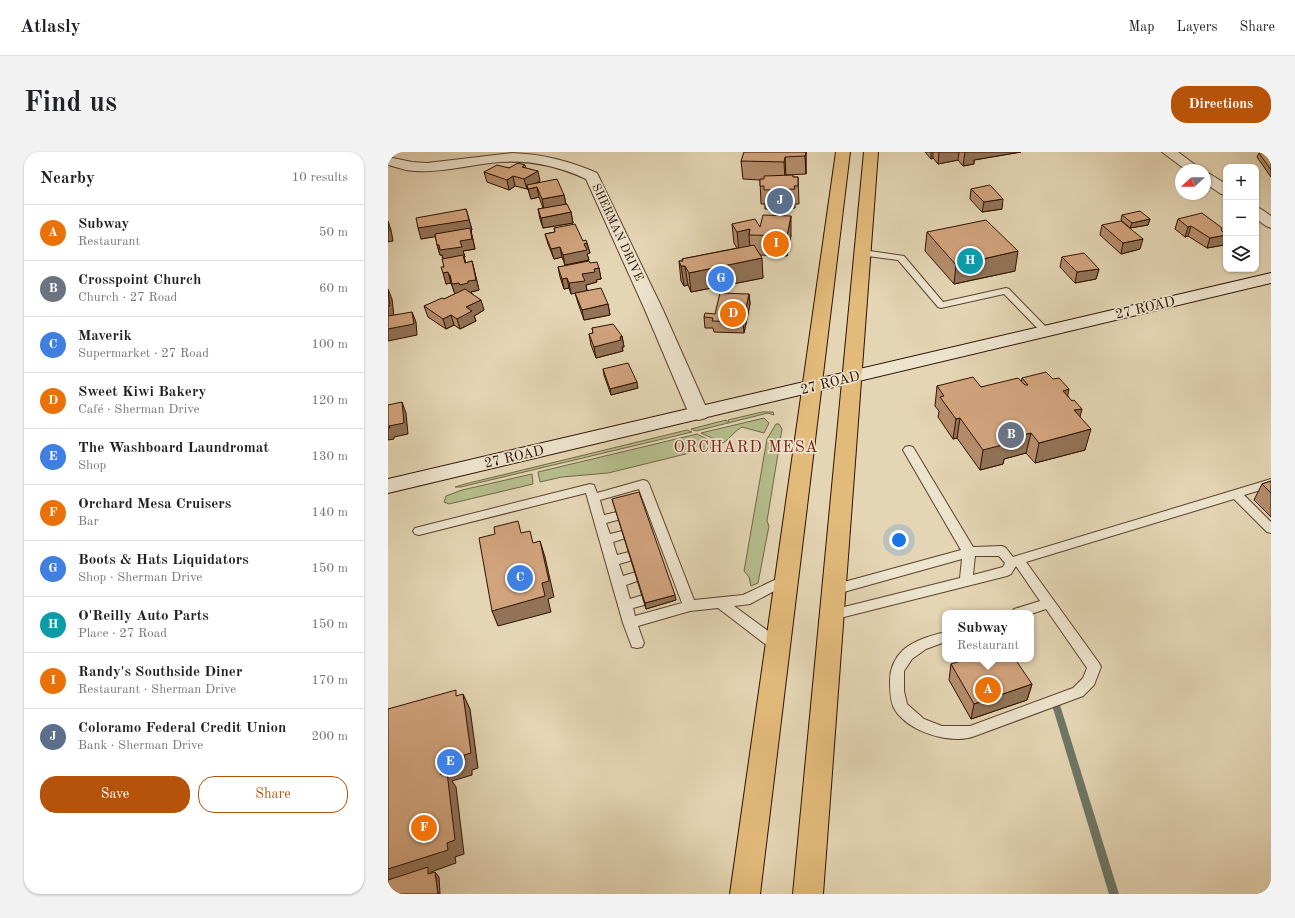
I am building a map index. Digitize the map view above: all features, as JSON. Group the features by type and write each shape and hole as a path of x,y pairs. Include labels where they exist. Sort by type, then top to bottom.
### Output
{"highway":[{"path":"745,894 788,580 843,152"},
{"path":"808,894 871,152"},
{"path":"868,191 879,152"}],"street":[{"path":"511,157 535,152"},
{"path":"1169,152 1186,164"},
{"name":"SHERMAN DRIVE","path":"388,160 413,166 438,166 511,157 536,158 575,168 592,176 654,310 699,414"},
{"path":"1211,181 1223,189"},
{"path":"1259,214 1271,223"},
{"name":"27 ROAD","path":"388,486 699,414 1271,278"}],"lane":[{"path":"863,253 901,258 942,305 1006,291 1045,331"},
{"path":"909,450 969,552 966,581"},
{"path":"593,498 643,484 648,507 678,591 690,606"},
{"path":"833,602 966,581 1007,571 1015,561 1271,484"},
{"path":"419,531 590,488 637,643"},
{"path":"1236,494 1271,529"},
{"path":"599,520 617,516"},
{"path":"605,540 622,535"},
{"path":"833,602 969,552 1002,551 1015,561 1049,603 1094,667 1089,681 1078,692 970,732 942,732 919,723 901,706 897,691 897,670 907,655 921,645 942,638"},
{"path":"612,562 629,556"},
{"path":"618,582 636,577"},
{"path":"630,623 690,606 745,600 788,580"},
{"path":"625,605 643,600"},
{"path":"719,602 778,646"},
{"path":"1028,610 1049,603"}],"green space":[{"path":"762,412 773,412 774,415 768,413 696,431 691,429 726,420 729,422 728,420"},
{"path":"764,418 769,423 764,433 742,427 723,443 701,433"},
{"path":"776,424 779,424 782,429 767,521 769,526 758,583 751,586 749,577 744,571 767,439"},
{"path":"687,430 692,432 461,487 455,487 465,484"},
{"path":"697,434 719,445 608,473 562,477 540,482 538,472"},
{"path":"532,474 533,484 449,504 444,502 446,496 462,490"}],"building":[{"path":"744,152 806,152 805,156 785,157 784,162 741,161"},
{"path":"1268,152 1271,156 1271,170 1259,153"},
{"path":"518,163 525,165 522,167 538,171 524,179 513,176 507,180 484,172 497,165 509,168"},
{"path":"793,175 793,177 798,177 798,186 794,186 795,189 764,190 764,186 760,186 760,179 764,179 764,176"},
{"path":"557,179 564,195 542,199 537,187 528,189 527,185"},
{"path":"990,185 1003,199 984,202 971,189"},
{"path":"567,204 571,212 541,218 538,209"},
{"path":"466,209 469,220 418,228 416,218"},
{"path":"1140,211 1150,219 1132,223 1122,215"},
{"path":"1202,213 1222,228 1221,230 1223,232 1223,236 1210,238 1191,226 1188,227 1178,219"},
{"path":"763,215 791,216 787,236 749,235 750,229 737,232 732,224 755,219 760,227"},
{"path":"986,220 1018,251 956,265 927,232"},
{"path":"1121,221 1143,239 1123,243 1102,225"},
{"path":"575,224 583,241 586,240 587,243 584,244 587,250 563,255 560,247 551,249 545,234 555,232 554,228"},
{"path":"470,228 472,239 460,241 462,247 440,250 439,245 437,245 435,234"},
{"path":"754,245 762,258 689,273 685,266 681,266 679,261 683,261 682,259"},
{"path":"1084,253 1099,269 1077,272 1062,257"},
{"path":"463,255 465,263 472,261 476,280 468,281 468,283 460,285 459,283 452,284 448,272 443,273 441,267 444,267 442,259"},
{"path":"589,261 590,263 597,262 599,268 594,269 595,272 582,274 585,281 569,283 567,278 562,279 558,267"},
{"path":"601,288 608,304 582,310 575,293"},
{"path":"465,289 481,300 466,307 472,311 457,319 451,315 443,319 424,306 442,298 444,299"},
{"path":"388,290 390,306 388,306"},
{"path":"720,293 749,294 743,322 712,321 713,318 704,317 705,313 715,314"},
{"path":"412,312 414,324 388,329 388,316"},
{"path":"613,324 622,336 620,337 621,340 594,347 589,334 593,333 592,328"},
{"path":"628,363 637,382 610,389 603,369"},
{"path":"1046,372 1053,379 1059,378 1069,389 1063,391 1082,409 1074,410 1091,429 1039,443 1031,433 1003,440 1006,444 983,450 960,418 956,419 940,397 944,396 937,386 973,377 981,387 1018,378 1025,385 1028,385 1022,378"},
{"path":"402,402 404,423 389,426 390,428 388,428 388,405"},
{"path":"1271,481 1271,493 1262,484"},
{"path":"639,492 675,595 645,603 612,499"},
{"path":"518,521 521,533 530,531 533,543 540,541 549,581 542,583 545,596 492,611 479,538 495,534 494,527"},
{"path":"957,662 1017,662 1032,684 974,704 951,664"},
{"path":"456,690 456,696 463,694 471,753 464,755 465,760 440,768 441,775 447,772 455,840 447,843 448,850 388,869 388,709"},
{"path":"428,867 428,874 435,872 438,894 388,894 388,880"}],"waterway":[{"path":"1056,705 1114,894"}],"place":[{"name":"Coloramo Federal Credit Union","path":"780,201"},
{"name":"Randy's Southside Diner","path":"776,244"},
{"name":"O'Reilly Auto Parts","path":"970,261"},
{"name":"Boots & Hats Liquidators","path":"721,279"},
{"name":"Sweet Kiwi Bakery","path":"733,314"},
{"name":"Crosspoint Church","path":"1011,435"},
{"name":"Maverik","path":"520,578"},
{"name":"Subway","path":"988,690"},
{"name":"The Washboard Laundromat","path":"450,762"},
{"name":"Orchard Mesa Cruisers","path":"424,828"}],"district":[{"name":"ORCHARD MESA","path":"746,446"}]}
